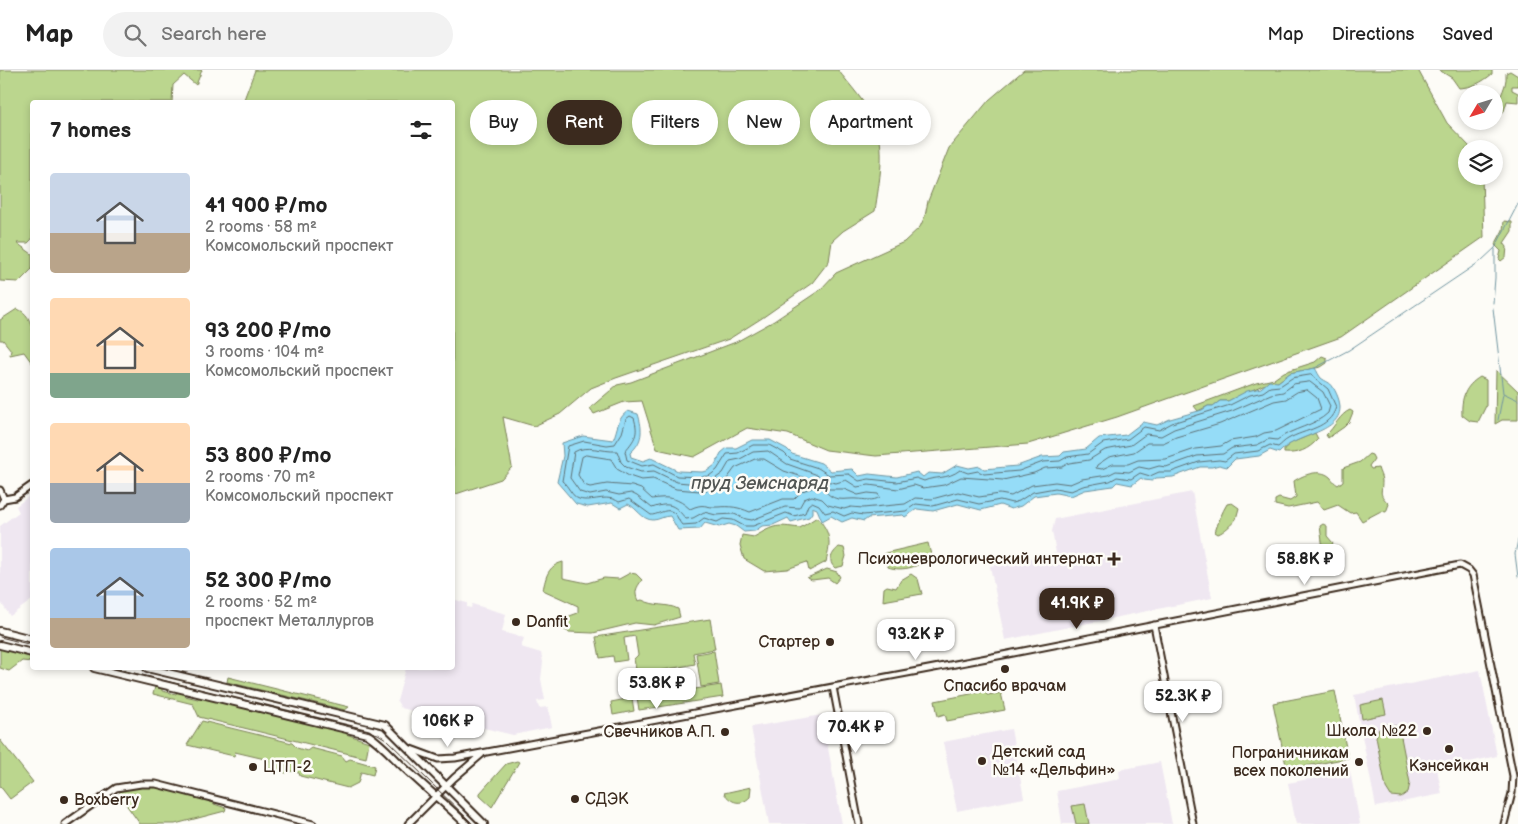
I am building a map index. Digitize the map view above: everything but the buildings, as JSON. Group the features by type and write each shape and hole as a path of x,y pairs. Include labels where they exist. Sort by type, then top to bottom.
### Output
{"main road":[{"path":"0,631 30,638"},
{"path":"0,645 30,652"},
{"path":"102,670 367,734 376,739 466,824"},
{"path":"156,670 377,722 392,730 484,824"}],"street":[{"path":"0,505 4,499 15,497 30,486"},
{"path":"0,490 4,499"},
{"path":"411,749 438,759 484,753 1154,626 1460,565 1470,570 1473,576 1513,776 1512,793 1504,824"},
{"path":"1154,626 1192,824"},
{"path":"833,687 859,824"},
{"path":"408,824 446,786 484,753"},
{"path":"65,824 116,788 141,784 156,784 314,824"}],"shaded area":[{"name":"Психоневрологический интернат","path":"1192,492 1212,598 1005,640 990,566 1056,553 1052,531 1055,519"},
{"path":"30,496 30,601 10,616 0,601 0,526 19,512 16,506"},
{"path":"456,600 467,603 467,607 471,608 472,604 506,614 502,632 524,638 521,647 541,653 543,662 541,679 545,700 537,701 539,708 548,707 552,727 513,735 401,708 397,701 405,670 455,670"},
{"name":"Школа №22","path":"1480,670 1497,756 1437,769 1442,794 1376,807 1354,695"},
{"path":"822,715 842,824 769,824 751,727"},
{"name":"Детский сад №14 «Дельфин»","path":"1011,729 1024,798 957,811 943,742"},
{"path":"1160,762 1172,824 1062,824 1057,791 1120,779 1119,770"},
{"path":"1350,771 1360,824 1296,824 1288,783"}],"green space":[{"path":"0,70 202,70 196,85 184,75 173,85 172,100 30,100 30,241 28,243 17,243 30,253 30,271 19,282 0,281"},
{"path":"255,70 838,70 862,100 810,100 810,145 880,145 881,165 875,211 843,231 832,241 829,261 812,283 729,339 591,388 560,414 534,426 503,417 512,467 501,479 455,494 455,100 244,100"},
{"path":"1024,70 1418,70 1447,123 1463,140 1458,140 1458,185 1482,185 1484,237 1341,337 1117,417 1028,444 876,456 826,450 788,434 747,428 694,457 657,449 642,401 624,402 594,414 590,408 617,385 631,382 736,342 774,321 820,290 836,273 904,242 920,227 949,148 989,100"},
{"path":"1439,70 1492,70 1492,74 1474,85 1458,85 1458,87 1452,78"},
{"path":"1510,71 1518,76 1518,86 1512,86 1512,90 1518,93 1518,102 1507,101 1503,112 1503,90 1506,73"},
{"path":"1504,221 1512,222 1512,231 1504,243 1507,247 1506,257 1501,261 1499,259 1501,251 1495,245 1503,230"},
{"path":"17,309 28,318 30,322 30,360 24,352 10,355 11,350 3,340 0,340 0,320"},
{"path":"1322,356 1327,358 1327,363 1321,367 1290,373 1278,382 1263,385 1228,401 1220,401 1213,406 1208,406 1198,411 1194,406 1256,383 1274,379 1284,372 1315,362"},
{"path":"1496,370 1518,391 1518,420 1502,420 1495,424"},
{"path":"1480,377 1486,380 1486,406 1478,422 1470,421 1462,415 1463,398 1467,388"},
{"path":"1350,410 1353,412 1349,422 1328,438 1326,435 1343,415"},
{"path":"1315,433 1318,439 1307,449 1294,453 1284,453 1284,449 1291,443"},
{"path":"1369,454 1374,459 1369,466 1371,469 1378,468 1382,478 1382,495 1389,504 1386,512 1381,511 1362,521 1356,512 1350,513 1338,505 1324,510 1317,502 1288,508 1275,505 1275,500 1279,498 1290,501 1296,497 1294,481 1307,475 1326,474 1338,485 1343,481 1343,468 1360,462"},
{"path":"1232,503 1239,508 1236,519 1218,534 1215,532 1222,514 1227,504"},
{"path":"817,517 829,538 826,562 809,571 807,562 787,569 764,571 744,559 740,545 742,535 754,537 776,526 800,528"},
{"path":"1323,524 1327,526 1327,536 1333,543 1328,558 1324,557 1320,526"},
{"path":"928,543 931,555 922,563 905,569 888,567 884,557 885,553"},
{"path":"839,547 844,548 846,556 843,566 835,568 831,563 831,557"},
{"path":"563,562 563,578 587,583 604,578 619,579 630,573 636,574 642,580 636,590 638,601 642,600 652,604 674,607 678,609 680,617 654,625 635,623 593,633 569,632 560,628 564,618 578,613 578,606 543,590 551,569"},
{"path":"827,569 837,572 840,577 835,583 828,578 812,580 807,578"},
{"path":"911,574 918,579 922,594 883,601 884,588 887,586 896,588 901,580"},
{"path":"710,619 715,649 693,653 695,664 637,675 634,659 638,655 635,636 624,638 627,660 614,662 613,656 600,658 596,637"},
{"path":"0,648 30,655 30,662 22,661 9,671 0,668"},
{"path":"714,651 719,684 701,687 696,654"},
{"path":"228,677 349,707 345,710 227,682"},
{"path":"692,685 695,689 721,685 723,697 639,710 637,697"},
{"path":"155,687 162,687 162,691 176,694 178,690 186,692 185,696 198,699 199,696 346,731 346,734 369,742 366,758 199,717 193,704 153,694"},
{"path":"986,691 987,695 1001,693 1005,710 947,721 945,714 938,716 935,701"},
{"path":"1335,691 1348,758 1287,770 1273,703"},
{"path":"632,698 634,711 613,715 611,702"},
{"path":"1383,700 1386,714 1362,719 1360,705"},
{"path":"202,721 292,743 297,748 307,751 311,748 342,756 346,761 350,759 375,766 373,775 361,772 358,783 348,788 300,776 299,773 291,771 286,773 267,768 269,760 235,752 234,756 187,745"},
{"path":"1387,724 1396,726 1400,732 1410,783 1408,792 1401,797 1391,796 1386,788 1376,737 1379,729"},
{"path":"0,740 33,782 10,799 0,786"},
{"path":"519,762 492,807 480,796 480,793 506,764"},
{"path":"156,785 215,801 214,804 226,808 225,811 175,824 140,824 120,796 120,788"},
{"path":"751,787 750,797 743,802 733,801 724,793"},
{"path":"1085,804 1089,824 1076,824 1072,806"}],"water":[{"name":"пруд Земснаряд","path":"1315,368 1321,378 1332,385 1339,400 1340,410 1337,418 1322,430 1290,444 1279,453 1270,450 1259,456 1235,459 1227,467 1219,465 1200,467 1173,477 1156,478 1152,481 1141,478 1132,485 1117,482 1113,486 1085,490 1071,496 1056,493 1034,496 1021,506 1011,509 1000,505 981,510 958,504 933,511 917,509 905,517 903,515 868,518 864,521 852,518 842,522 831,516 822,521 817,509 812,507 812,513 809,517 791,522 788,518 773,525 762,526 755,531 744,532 736,526 729,524 719,527 705,523 700,529 678,530 670,516 655,520 649,519 628,504 620,508 612,503 588,507 576,504 557,482 563,456 562,443 583,436 613,440 620,420 628,411 638,414 641,425 640,440 630,453 631,457 643,461 651,458 678,471 707,471 715,465 721,453 727,448 736,448 752,440 770,440 787,449 792,454 821,463 831,471 852,469 859,476 869,474 897,477 917,472 923,477 928,473 942,474 957,465 969,468 980,466 984,469 1017,466 1042,457 1060,456 1064,452 1086,449 1099,438 1126,435 1143,422 1157,425 1170,419 1202,410 1208,406 1213,406 1220,401 1228,401 1247,391 1261,388 1269,381 1278,382 1290,373"}],"waterway":[{"path":"1315,368 1349,350 1481,261 1495,248 1518,204"},
{"path":"1493,303 1495,249"},
{"path":"1493,308 1503,393 1518,400"},
{"path":"1498,420 1503,394"},
{"path":"1518,540 1515,554 1518,577"}],"tram line":[{"path":"0,637 30,644"},
{"path":"122,670 378,734 386,739 473,824"}],"place":[{"name":"Психоневрологический интернат","path":"1114,559"},
{"name":"Danfit","path":"516,622"},
{"name":"Стартер","path":"830,642"},
{"name":"Спасибо врачам","path":"1005,669"},
{"name":"Школа №22","path":"1427,731"},
{"name":"Свечников А.П.","path":"725,732"},
{"name":"Кэнсейкан","path":"1449,749"},
{"name":"Детский сад №14 «Дельфин»","path":"982,761"},
{"name":"Пограничникам всех поколений","path":"1359,762"},
{"name":"ЦТП-2","path":"253,767"},
{"name":"СДЭК","path":"575,799"},
{"name":"Boxberry","path":"64,800"}]}
